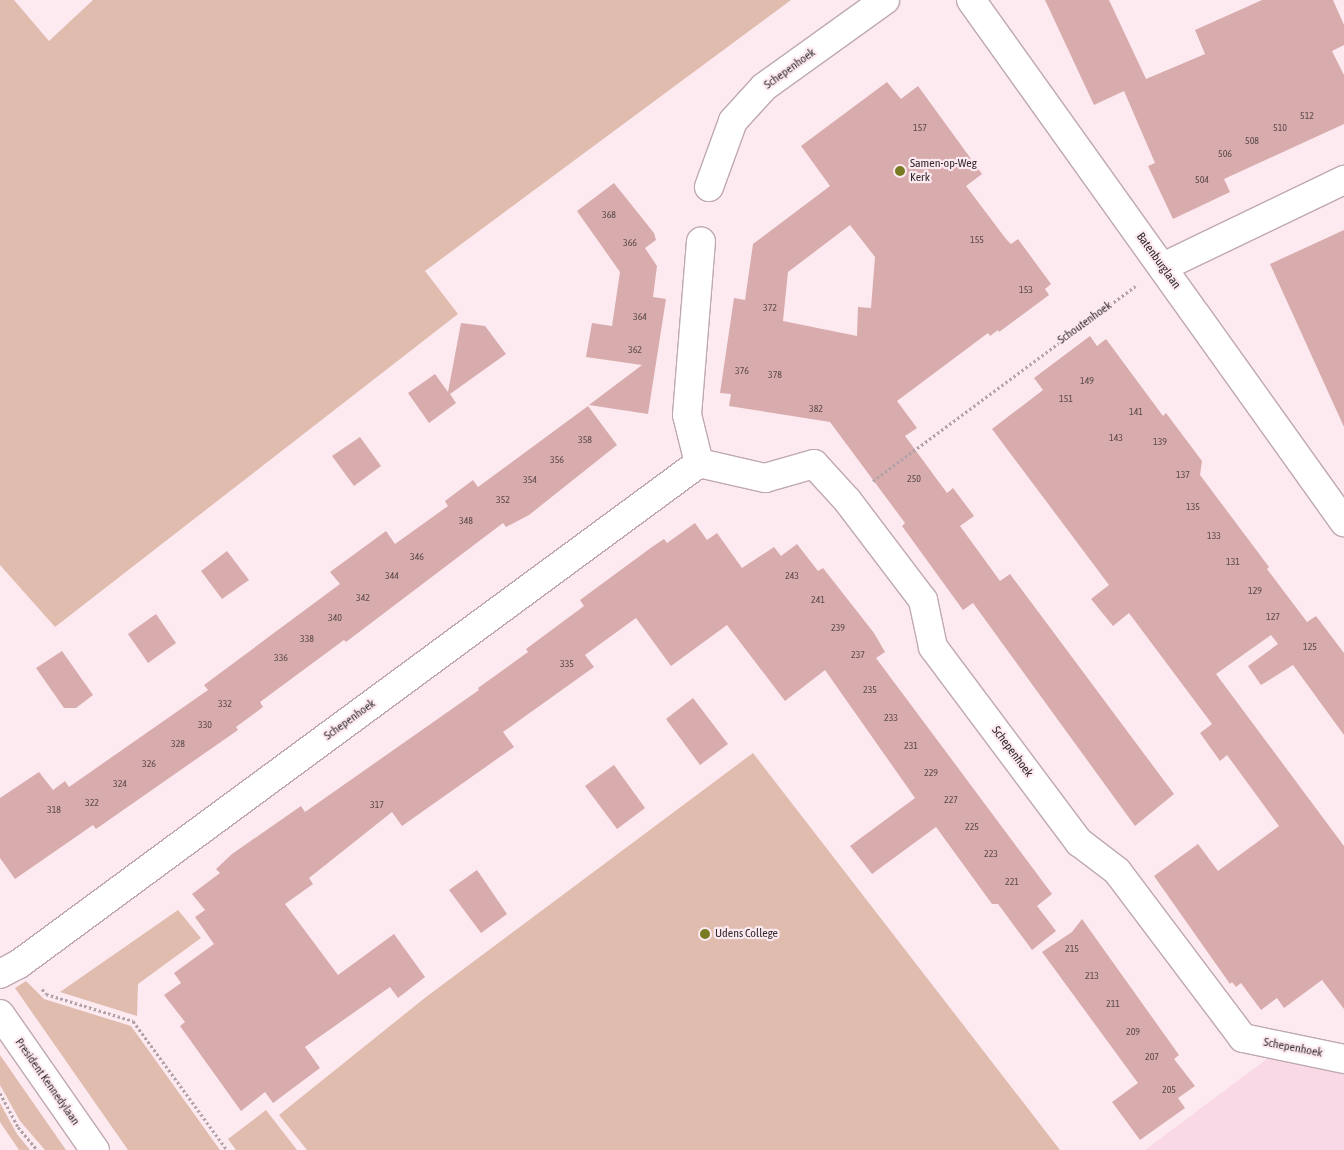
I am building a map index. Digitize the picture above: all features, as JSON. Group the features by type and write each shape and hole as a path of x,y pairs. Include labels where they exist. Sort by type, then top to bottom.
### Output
{"street":[{"name":"Schepenhoek","path":"709,187 733,121 764,87 885,0"},
{"name":"Batenburglaan","path":"971,0 1344,522"},
{"path":"1163,267 1344,180"},
{"path":"699,463 687,415 701,242"},
{"name":"Schepenhoek","path":"9,969 699,463 765,478 814,464 846,500 923,600 933,647 1079,842 1117,871 1243,1038 1344,1059"},
{"name":"President Kennedylaan","path":"0,1014 94,1150"}],"path":[{"name":"Schoutenhoek","path":"846,500 1163,267"},
{"path":"9,969 46,994 133,1021 228,1150"},
{"path":"0,1093 18,1127 37,1150"}],"shaded area":[{"path":"0,0 14,0 49,41 93,0 791,0 425,271 458,314 55,627 0,565"},
{"name":"Udens College","path":"753,753 1060,1150 307,1150 279,1115 426,997"},
{"path":"178,910 201,938 138,984 137,1016 60,992"},
{"path":"26,981 44,999 131,1026 220,1150 128,1150 15,988"},
{"path":"0,1055 66,1150 45,1150 20,1121 0,1085"},
{"path":"1268,1058 1344,1072 1344,1150 1145,1150"},
{"path":"0,1103 17,1134 30,1150 19,1150 0,1122"},
{"path":"266,1110 297,1150 236,1150 228,1139"}],"building":[{"path":"1045,0 1109,0 1146,79 1205,54 1195,30 1262,0 1333,0 1344,25 1344,45 1332,51 1344,75 1344,124 1224,179 1230,192 1173,219 1148,166 1155,163 1124,91 1094,105"},
{"path":"887,82 901,99 918,86 982,174 966,186 1006,239 1011,244 1018,239 1051,284 1045,289 1049,295 999,332 998,330 990,336 988,333 897,401 917,428 905,436 947,493 953,488 974,516 960,526 1000,581 1010,574 1174,794 1135,826 973,603 963,610 902,526 905,523 830,422 729,406 731,394 720,393 734,298 745,300 753,244 830,186 801,146","holes":["850,225 875,257 871,308 858,307 857,336 783,321 788,272"]},
{"path":"614,183 654,233 656,240 645,248 657,266 653,297 666,299 648,414 589,405 642,365 586,357 592,323 612,326 620,272 577,211"},
{"path":"1344,230 1344,427 1270,264"},
{"path":"461,323 485,326 506,354 450,394 456,403 429,423 408,393 435,374 448,392"},
{"path":"1090,336 1097,346 1106,339 1163,416 1166,413 1202,461 1200,475 1269,567 1267,569 1307,622 1316,616 1344,653 1344,735 1293,665 1261,685 1248,666 1278,644 1271,635 1216,674 1344,846 1344,1009 1322,980 1284,1008 1277,998 1261,1010 1241,983 1236,987 1232,982 1230,984 1154,876 1198,844 1218,871 1279,826 1227,755 1220,761 1200,733 1212,724 1129,613 1113,626 1091,599 1109,585 992,429 1043,390 1034,378"},
{"path":"588,406 617,445 529,515 506,527 503,523 346,642 344,640 260,702 263,707 236,727 238,730 96,829 93,825 15,879 0,858 0,798 39,772 53,790 65,781 69,787 208,690 204,685 340,584 330,572 386,531 395,544 448,506 445,501 473,480 478,487"},
{"path":"360,437 381,466 354,486 332,456"},
{"path":"695,523 707,540 717,533 742,568 774,547 781,556 797,544 818,571 823,568 874,633 885,652 876,658 1052,894 1037,906 1056,931 1032,950 998,904 992,904 936,827 872,874 850,846 915,798 825,670 785,701 727,625 671,666 636,618 585,655 594,667 503,732 514,747 402,826 392,812 309,878 313,884 285,904 338,975 394,934 425,977 398,998 390,987 305,1047 320,1068 273,1103 265,1092 241,1111 180,1026 185,1022 164,995 181,983 174,973 214,944 195,917 205,910 192,894 220,873 216,869 232,854 301,806 305,812 479,690 478,688 528,652 526,649 584,606 580,600 652,547 664,539 667,543"},
{"path":"227,551 249,580 222,599 201,571"},
{"path":"156,614 176,643 148,663 128,634"},
{"path":"62,651 93,695 76,708 64,708 36,668"},
{"path":"693,698 728,744 700,765 666,719"},
{"path":"614,765 645,808 617,829 585,786"},
{"path":"477,870 507,914 481,933 449,890"},
{"path":"1082,919 1179,1055 1174,1059 1195,1086 1178,1098 1185,1108 1140,1140 1112,1102 1138,1083 1042,952 1072,932"}],"place":[{"name":"Samen-op-Weg Kerk","path":"900,171"},
{"name":"Udens College","path":"705,934"}]}
